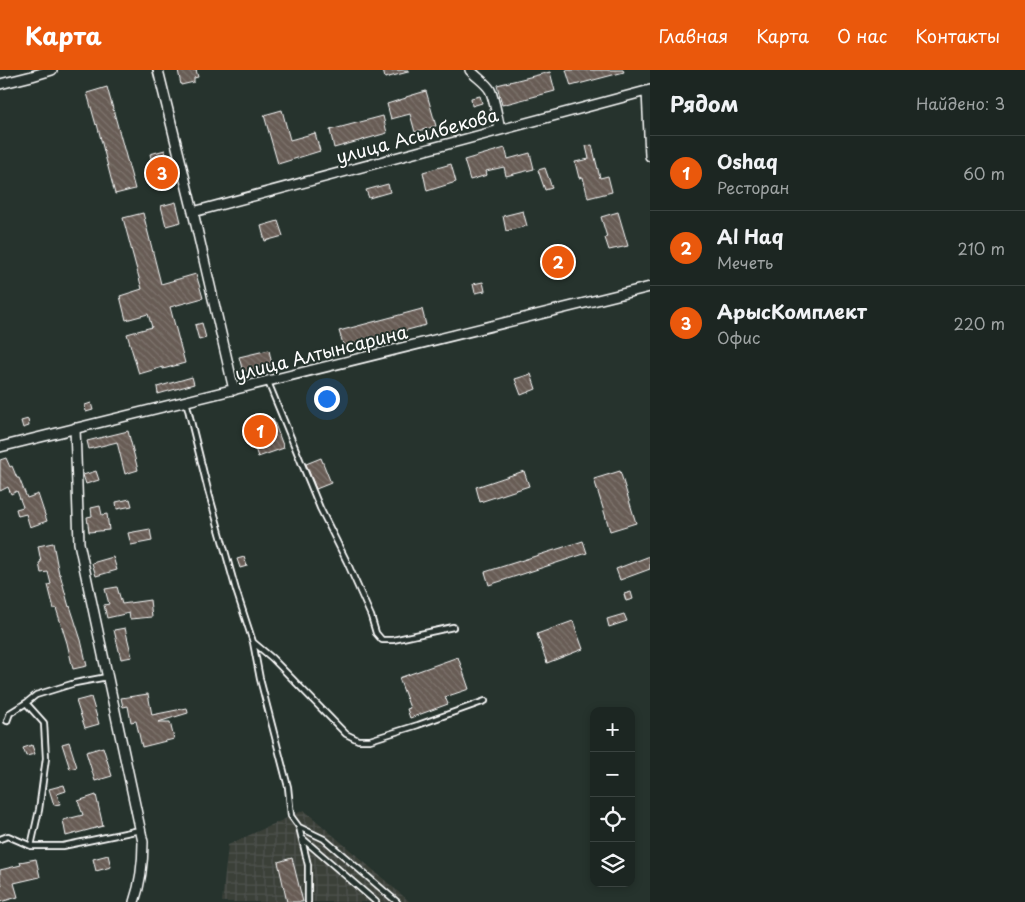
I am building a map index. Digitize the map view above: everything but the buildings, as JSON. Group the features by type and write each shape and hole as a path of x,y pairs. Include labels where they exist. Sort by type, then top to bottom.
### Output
{"street":[{"path":"0,84 52,70"},
{"path":"158,70 234,390"},
{"path":"470,70 490,90 500,130"},
{"path":"648,91 650,156"},
{"name":"улица Асылбекова","path":"193,212 648,91"},
{"name":"улица Алтынсарина","path":"0,447 650,287"},
{"path":"75,428 79,544 143,842 143,866 134,899"}],"lane":[{"path":"268,382 320,508 351,571 376,632 382,640 393,640 453,627"},
{"path":"186,401 208,490 252,642 288,787 291,816 299,827 302,838 308,865 308,902"},
{"path":"252,642 272,658 346,734 358,740 370,740 485,701"},
{"path":"7,721 10,713 36,695 107,677"},
{"path":"26,703 44,723 46,758 39,810 31,846"},
{"path":"299,827 324,839 397,902"},
{"path":"0,839 8,836 31,846 62,846 140,830"},
{"path":"302,838 376,902"}],"shaded area":[{"path":"304,810 410,902 222,902 228,845"}],"place":[{"name":"АрысКомплект","path":"162,173"},
{"name":"Al Haq","path":"558,262"},
{"name":"Oshaq","path":"260,431"}]}
